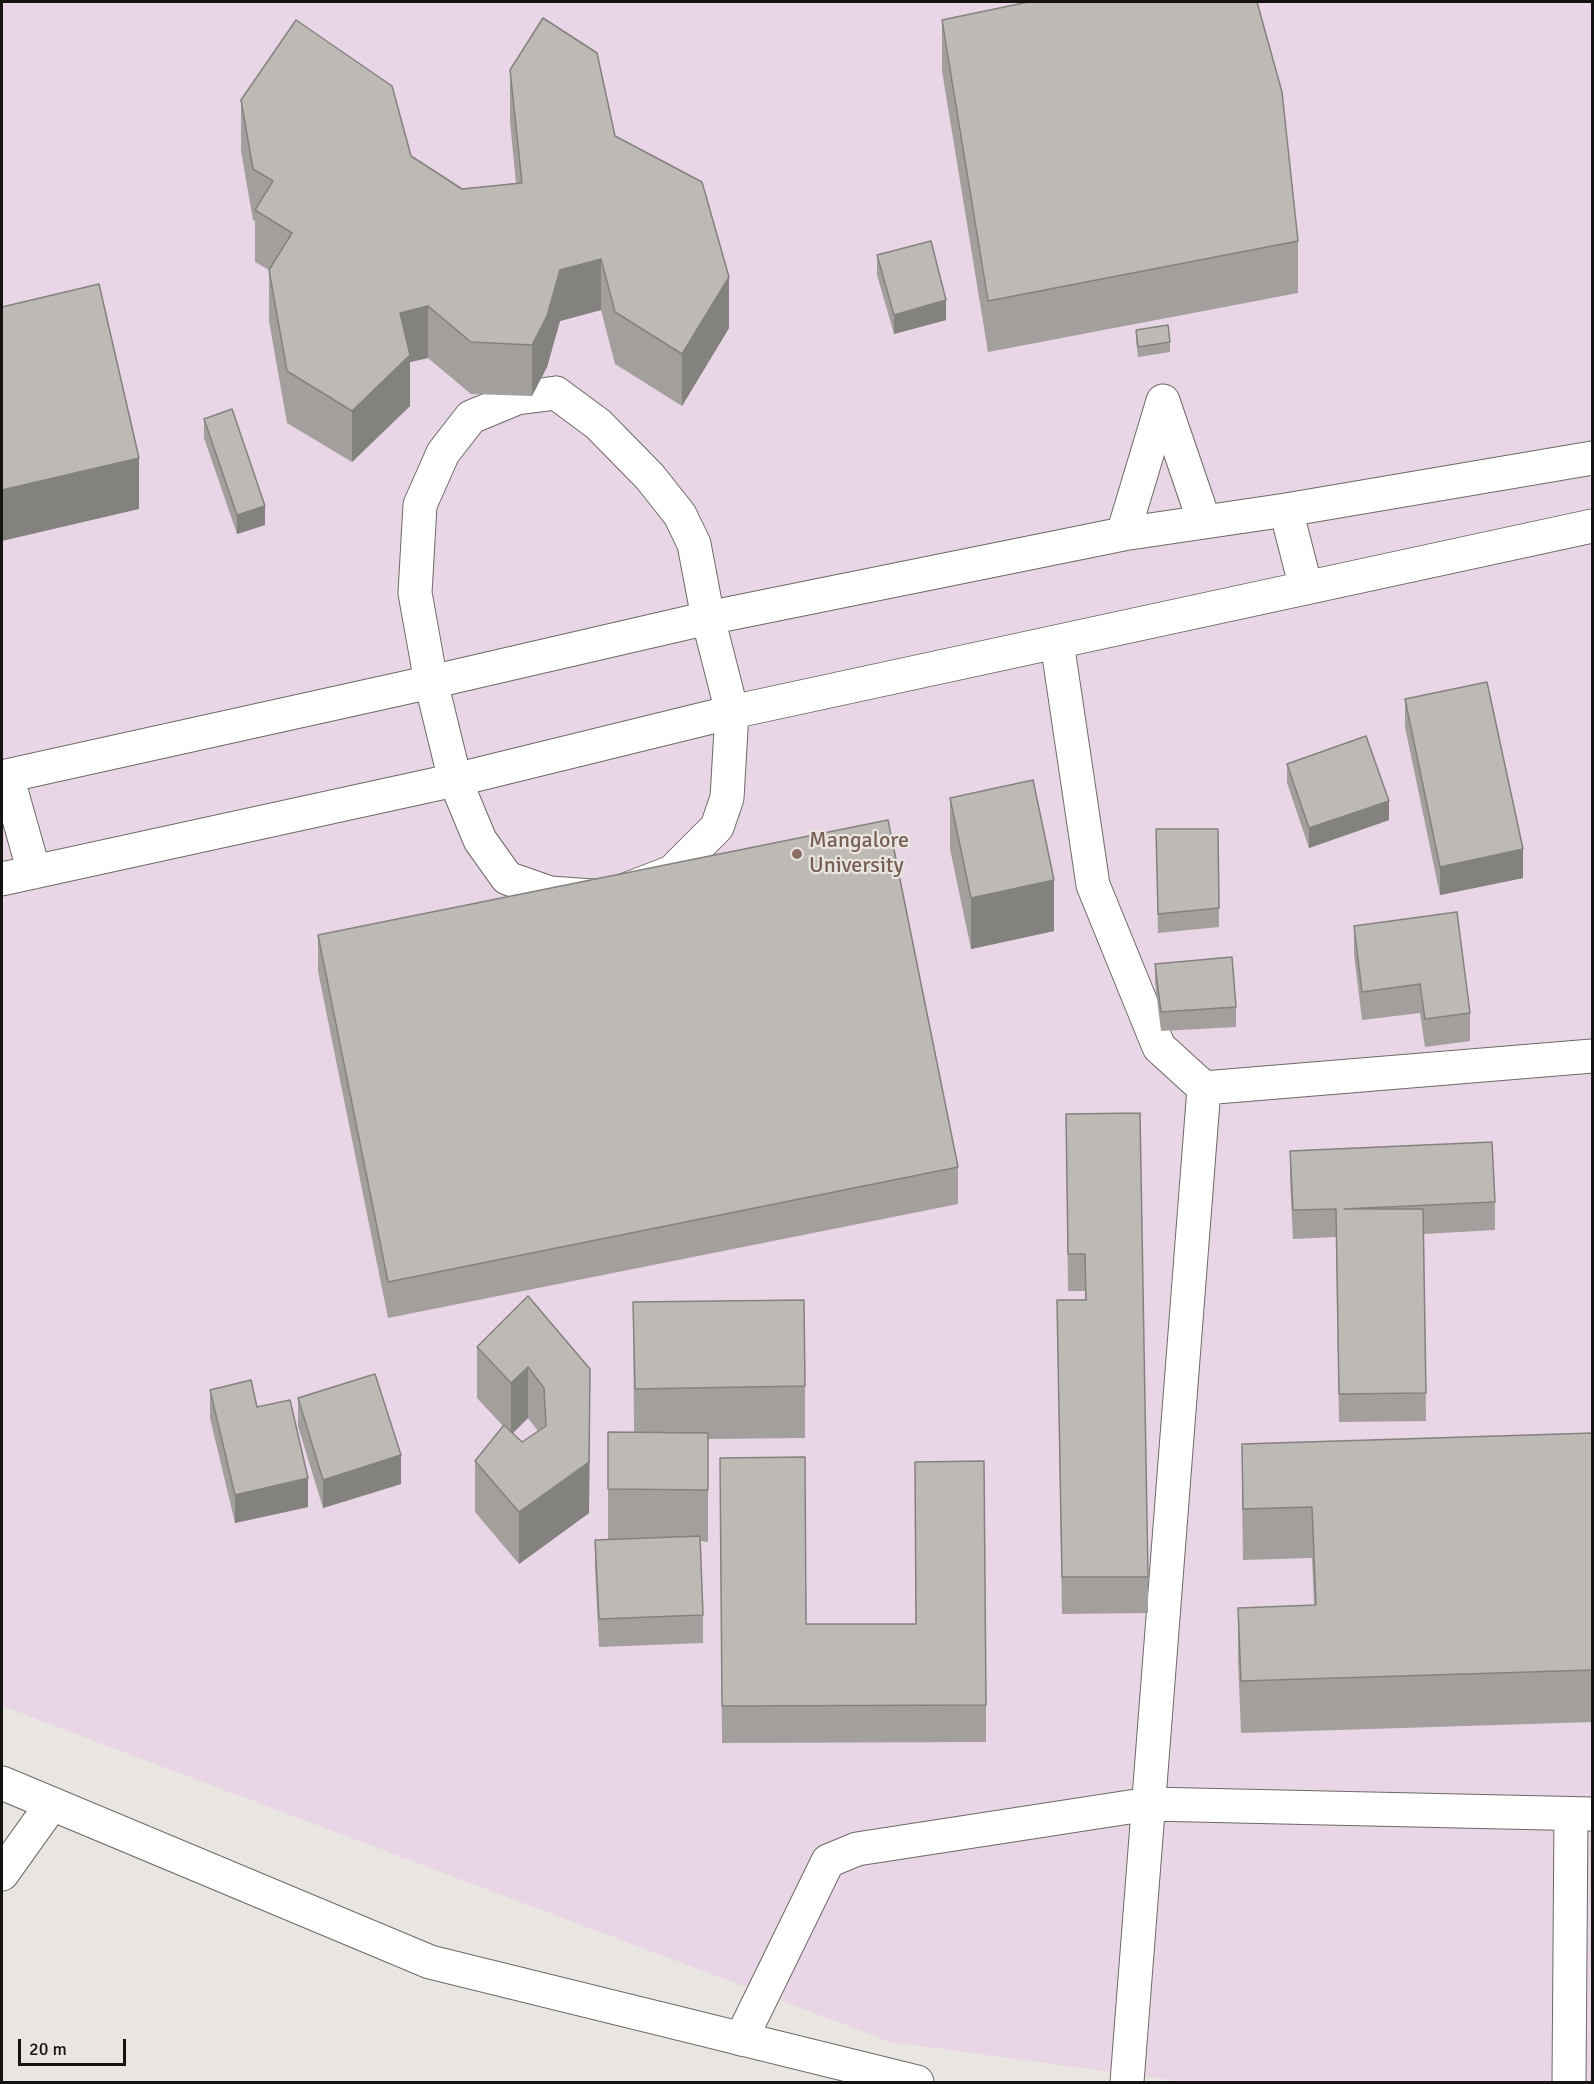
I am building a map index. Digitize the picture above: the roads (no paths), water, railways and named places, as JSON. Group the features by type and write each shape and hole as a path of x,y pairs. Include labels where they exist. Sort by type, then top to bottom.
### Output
{"street":[{"path":"556,393 598,424 650,477 680,514 694,544 708,618 732,712 727,798 717,827 672,872 607,897 550,893 507,879 480,840 455,780 431,682 415,593 420,505 443,453 471,417 516,398 556,393"},
{"path":"1123,534 1163,400 1204,522"},
{"path":"34,872 4,776 708,618 1123,534 1286,510 1593,458"},
{"path":"1286,510 1306,588"},
{"path":"2,879 455,780 732,712 1593,526"},
{"path":"1057,642 1093,885 1159,1047 1204,1088 1593,1056"},
{"path":"1126,2082 1204,1088"},
{"path":"2,1783 430,1962 917,2082"},
{"path":"2,1874 52,1804"},
{"path":"741,2039 828,1861 857,1849 1149,1804 1582,1814 1569,2082"}],"place":[{"name":"Mangalore University","path":"797,854"}]}
